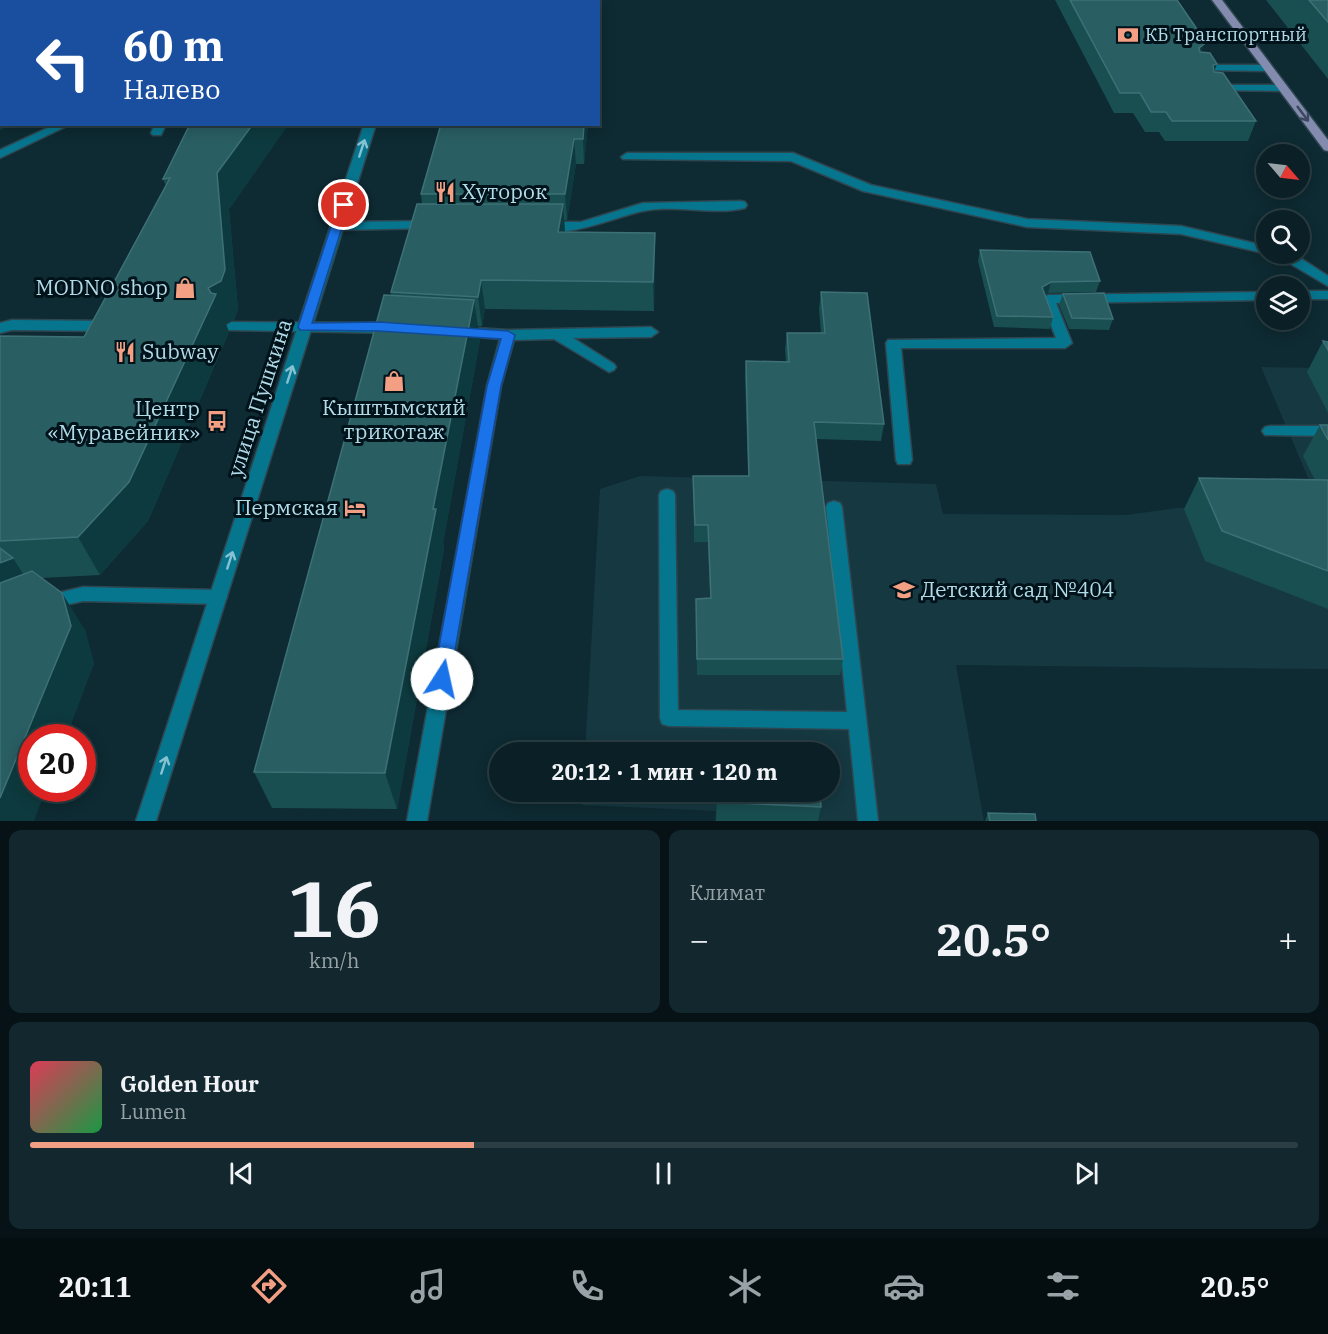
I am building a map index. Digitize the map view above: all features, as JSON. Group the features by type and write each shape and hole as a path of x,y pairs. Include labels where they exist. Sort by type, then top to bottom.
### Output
{"main road":[{"path":"1217,0 1328,148"},
{"path":"1199,69 1268,68"},
{"path":"1212,88 1283,88"},
{"path":"0,154 62,126"},
{"name":"улица Пушкина","path":"146,821 369,126"},
{"path":"627,157 793,157 867,188 1028,223 1180,230 1256,248"},
{"path":"536,225 582,226 643,207 741,205"},
{"path":"337,226 442,225"},
{"path":"1301,264 1328,282"},
{"path":"1310,295 1328,295"},
{"path":"904,460 893,344 1065,343 1048,299 1256,296"},
{"path":"0,328 12,326 128,326"},
{"path":"231,327 414,329"},
{"path":"450,331 508,335 651,332"},
{"path":"417,821 494,386 508,335"},
{"path":"558,335 609,367"},
{"path":"1270,431 1328,431"},
{"path":"667,495 669,718 857,721"},
{"path":"834,507 868,821"},
{"path":"27,610 45,602 83,594 218,597"}],"shaded area":[{"name":"Детский сад №404","path":"1261,367 1328,368 1328,669 956,665 984,821 715,821 716,811 582,805 582,802 840,802 840,742 586,742 600,489 640,476 936,484 943,514 1126,515 1177,508 1320,506"}],"building":[{"path":"1070,0 1177,0 1199,32 1196,32 1204,44 1199,48 1200,52 1210,53 1217,64 1213,65 1214,72 1223,73 1256,121 1172,121 1166,112 1151,112 1140,93 1120,93"},
{"path":"1309,0 1328,0 1328,22"},
{"path":"189,126 252,126 217,173 225,270 221,281 208,288 211,293 216,294 129,482 78,537 0,541 0,336 84,337 107,295 121,288 114,282 170,178 163,179"},
{"path":"440,126 584,126 583,139 574,139 565,194 421,194"},
{"path":"417,204 563,204 558,232 655,233 653,282 481,280 478,297 391,292"},
{"path":"980,250 1090,252 1100,281 1051,282 1042,287 1053,317 997,316"},
{"path":"821,292 867,293 884,424 814,422 843,659 697,659 696,599 711,598 708,525 695,525 693,476 749,476 746,361 789,362 787,333 825,333"},
{"path":"1104,293 1113,319 1072,318 1063,294"},
{"path":"384,295 474,300 385,773 254,772"},
{"path":"1320,425 1328,425 1328,440"},
{"path":"1199,478 1328,480 1328,571 1222,531"},
{"path":"0,548 13,558 0,563"},
{"path":"32,571 62,593 71,626 31,724 18,724 18,754 0,798 0,583"},
{"path":"717,802 821,802 821,807"},
{"path":"988,813 1035,814 1036,821 990,821"}],"place":[{"name":"КБ Транспортный","path":"1128,35"},
{"name":"Хуторок","path":"445,192"},
{"name":"MODNO shop","path":"185,288"},
{"name":"Subway","path":"125,352"},
{"name":"Кыштымский трикотаж","path":"394,381"},
{"name":"Центр «Муравейник»","path":"217,421"},
{"name":"Пермская","path":"355,508"},
{"name":"Детский сад №404","path":"904,590"}],"route":[{"path":"344,205 304,327 379,327 508,335 494,386 442,679"}]}
